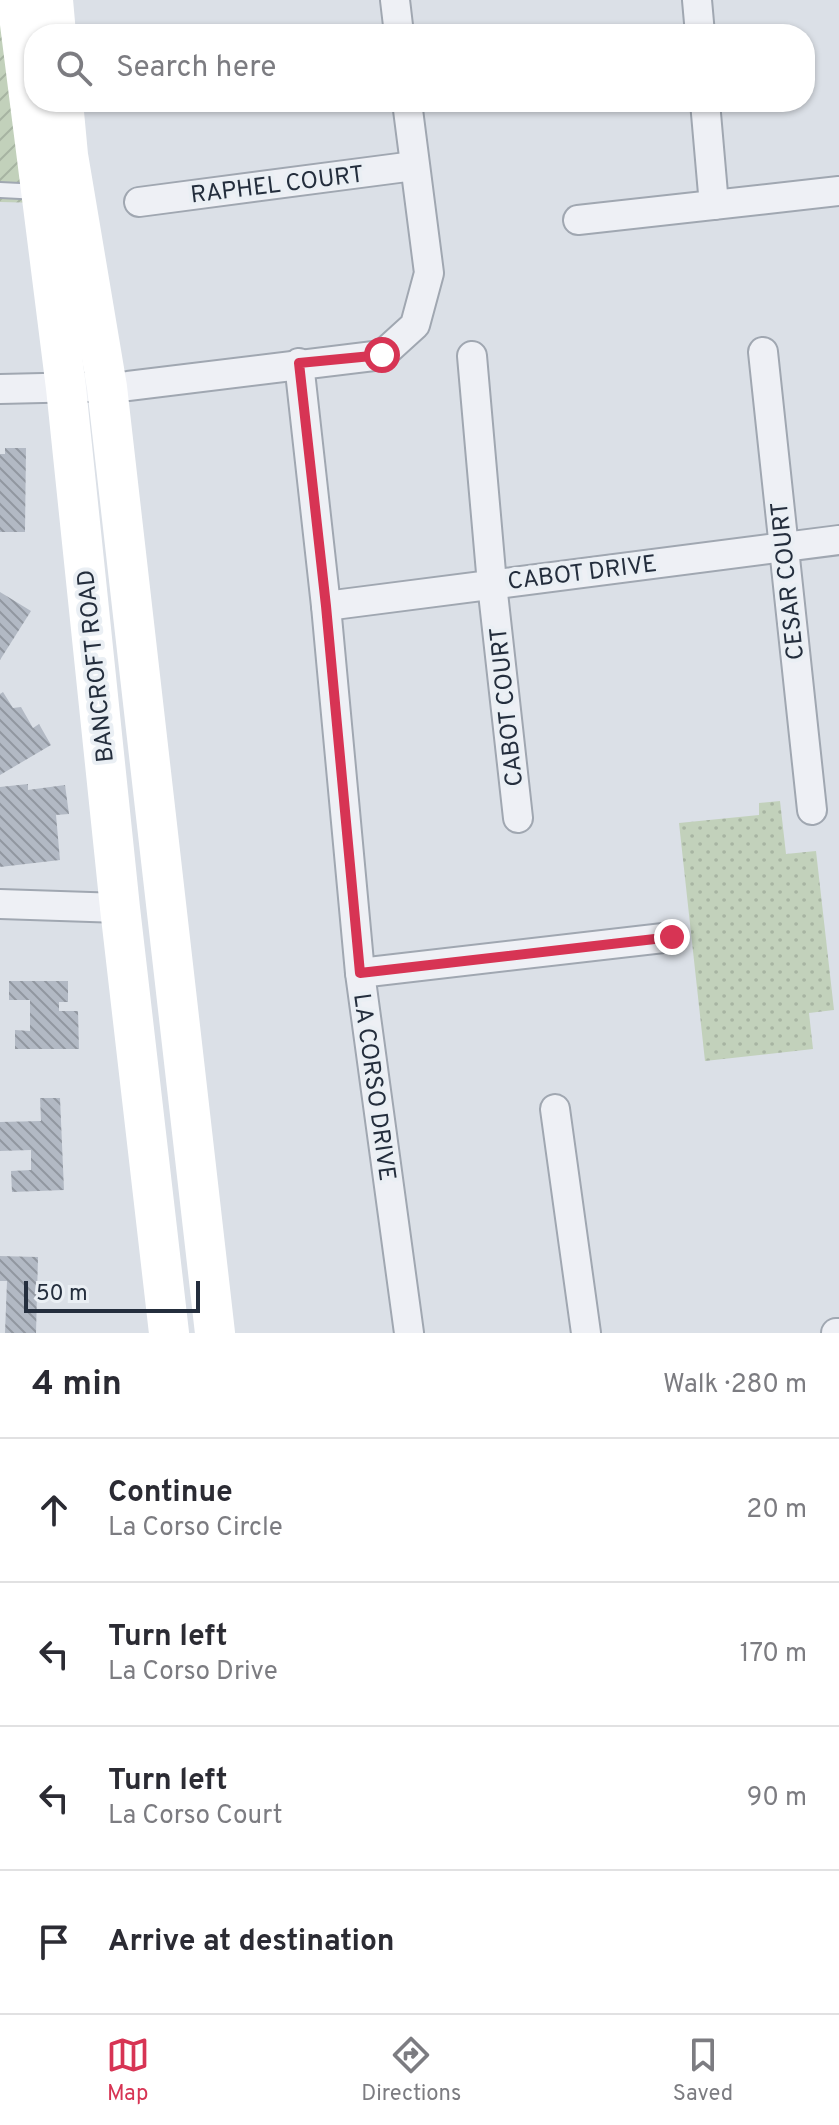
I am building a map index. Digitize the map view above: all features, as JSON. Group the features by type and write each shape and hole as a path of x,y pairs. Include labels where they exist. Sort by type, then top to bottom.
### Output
{"main road":[{"name":"BANCROFT ROAD","path":"17,0 24,58"},
{"path":"53,0 55,24"},
{"name":"BANCROFT ROAD","path":"30,112 66,388 120,908 169,1333"},
{"name":"BANCROFT ROAD","path":"64,112 68,155 107,387 215,1333"}],"street":[{"path":"395,0 398,24"},
{"path":"697,0 699,24"},
{"path":"0,389 107,387 382,355 415,325 429,273 408,112"},
{"path":"706,112 714,205"},
{"name":"RAPHEL COURT","path":"139,202 414,166"},
{"path":"578,220 839,191"},
{"name":"CESAR COURT","path":"763,352 812,810"},
{"name":"CABOT COURT","path":"472,356 492,584 518,818"},
{"name":"LA CORSO DRIVE","path":"299,363 326,606 360,973 409,1333"},
{"name":"CABOT DRIVE","path":"326,606 839,540"},
{"path":"0,904 120,908"},
{"path":"360,973 672,937"},
{"path":"555,1109 586,1333"}],"lane":[{"path":"0,190 40,192"}],"green space":[{"path":"0,0 41,203 0,202"},
{"path":"780,801 786,854 816,851 834,1010 809,1013 813,1049 705,1061 679,823 759,815 759,803"}],"building":[{"path":"5,448 26,448 25,532 0,532 0,454 5,454"},
{"path":"0,592 31,611 0,660"},
{"path":"3,692 13,708 21,707 33,728 39,724 51,745 0,775 0,694"},
{"path":"28,784 28,790 65,785 69,814 56,815 60,860 0,867 0,787"},
{"path":"9,981 68,981 68,1002 59,1002 59,1011 78,1011 79,1049 15,1049 15,1030 30,1031 30,1000 9,1000"},
{"path":"40,1098 60,1098 64,1190 12,1192 11,1171 31,1170 31,1150 0,1151 0,1122 41,1121"},
{"path":"0,1256 38,1257 36,1333 5,1333 7,1281 0,1281"}],"route":[{"path":"382,355 299,363 326,606 360,973 672,937"}]}
